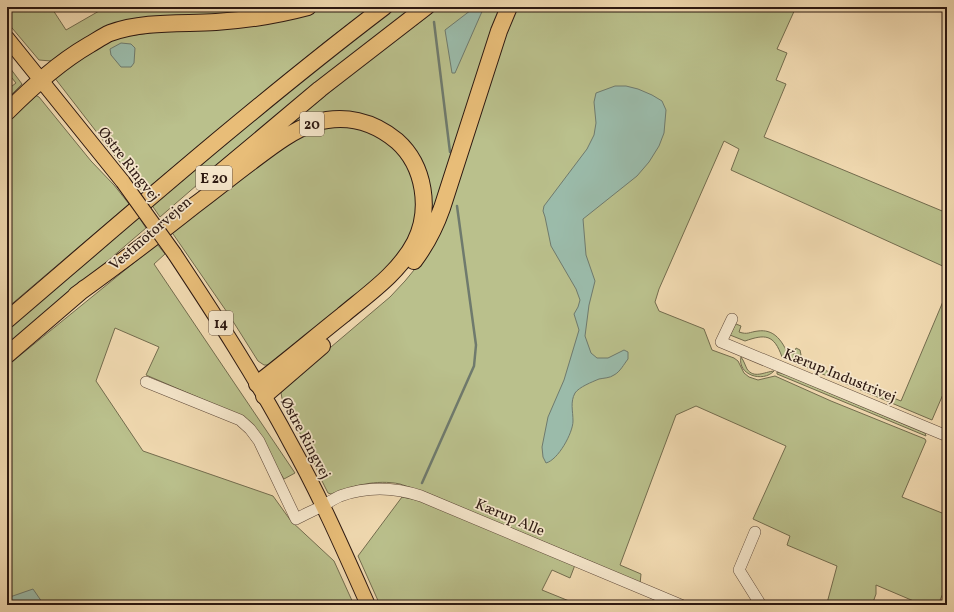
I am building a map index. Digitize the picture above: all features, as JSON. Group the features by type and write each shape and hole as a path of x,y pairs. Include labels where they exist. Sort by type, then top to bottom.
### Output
{"highway":[{"path":"7,112 40,79 60,63 109,34 149,25 237,20 290,12 308,7"},
{"name":"Vestmotorvejen","path":"7,320 229,131 324,53 384,7"},
{"name":"Vestmotorvejen","path":"7,355 320,89 426,7"},
{"path":"261,390 395,283 411,266 425,246 449,190 499,31 509,7"},
{"name":"20","path":"76,296 177,220 268,148 296,131 316,123 335,119 357,121 379,128 400,144 410,156 421,182 424,208 421,225 415,242 402,261 379,285 261,390"}],"main road":[{"name":"Østre Ringvej","path":"7,38 123,182 174,253 219,320 291,444 323,506 368,605"}],"street":[{"name":"Kærup Industrivej","path":"732,319 721,342 947,436"},
{"path":"146,382 240,420 250,429 259,441 296,519 323,506"},
{"name":"Kærup Alle","path":"323,506 339,497 365,490 394,489 408,492 422,496 682,605"},
{"path":"755,532 739,570 759,602 758,605"}],"green space":[{"path":"7,7 51,7 66,30 106,7 283,7 250,12 186,17 157,17 51,61 39,60 7,22"},
{"path":"323,7 371,7 326,41 143,192 54,77 113,38 315,10"},
{"path":"392,7 416,7 242,146 160,217 151,204"},
{"path":"440,7 505,7 442,199 419,241 413,155 347,115 256,152 368,61"},
{"path":"516,7 796,7 777,49 787,53 776,80 786,84 764,137 947,213 947,268 731,170 739,149 724,141 659,289 655,302 659,311 704,329 712,350 734,358 738,361 744,373 749,377 758,380 775,376 831,401 925,439 926,441 902,497 947,515 947,584 938,605 923,605 876,585 876,594 872,605 829,605 827,603 837,566 787,545 790,536 753,519 786,446 696,406 676,415 620,565 641,574 640,584 592,562 427,493 400,484 382,482 365,484 331,494 328,493 306,444 287,409 281,393 285,386 390,297 419,264"},
{"path":"7,64 22,84 7,99 7,90 16,83 7,72"},
{"path":"33,94 39,97 91,161 114,185 129,204 7,308 7,118"},
{"path":"329,126 364,128 397,149 410,170 418,197 414,227 406,244 396,259 381,273 272,365 264,365 258,361 229,315 171,231 293,139"},
{"path":"138,216 146,228 7,347 7,328"},
{"path":"157,244 165,254 154,264 295,473 284,479 246,418 146,375 159,347 115,328 96,381 143,451 273,496 291,521 334,561 354,605 7,605 7,366"},
{"path":"947,292 947,385 932,420 806,367 807,363 901,401"},
{"path":"736,324 741,326 739,332 742,333 763,331 772,333 779,339 787,352 794,354 796,348 800,350 801,355 797,364 782,357 776,344 768,338 758,337 745,341 730,335"},
{"path":"741,357 747,369 753,374 774,371 769,375 758,377 747,373 741,363"},
{"path":"777,372 925,433 926,436 777,374"},
{"path":"402,497 421,501 575,565 570,578 552,570 542,590 579,605 380,605 358,556"}],"shaded area":[{"path":"475,7 484,7 455,73 452,73 445,30"},
{"path":"121,43 131,44 135,48 134,63 131,67 121,67 111,55 110,49"},
{"path":"615,86 626,86 652,95 662,101 666,110 664,133 659,146 649,162 637,176 583,219 586,255 595,281 589,305 585,336 591,353 597,358 608,358 624,350 628,352 628,359 616,374 611,377 599,379 589,383 575,393 572,403 573,421 568,439 560,452 551,461 546,463 543,457 542,447 548,417 564,380 579,330 574,314 580,300 576,289 551,246 543,211 544,206 587,149 594,135 596,123 594,102 596,93"},
{"path":"33,589 42,602 42,605 7,605 7,598"}],"waterway":[{"path":"434,22 450,152"},
{"path":"422,483 474,366 476,345 457,206"}]}
